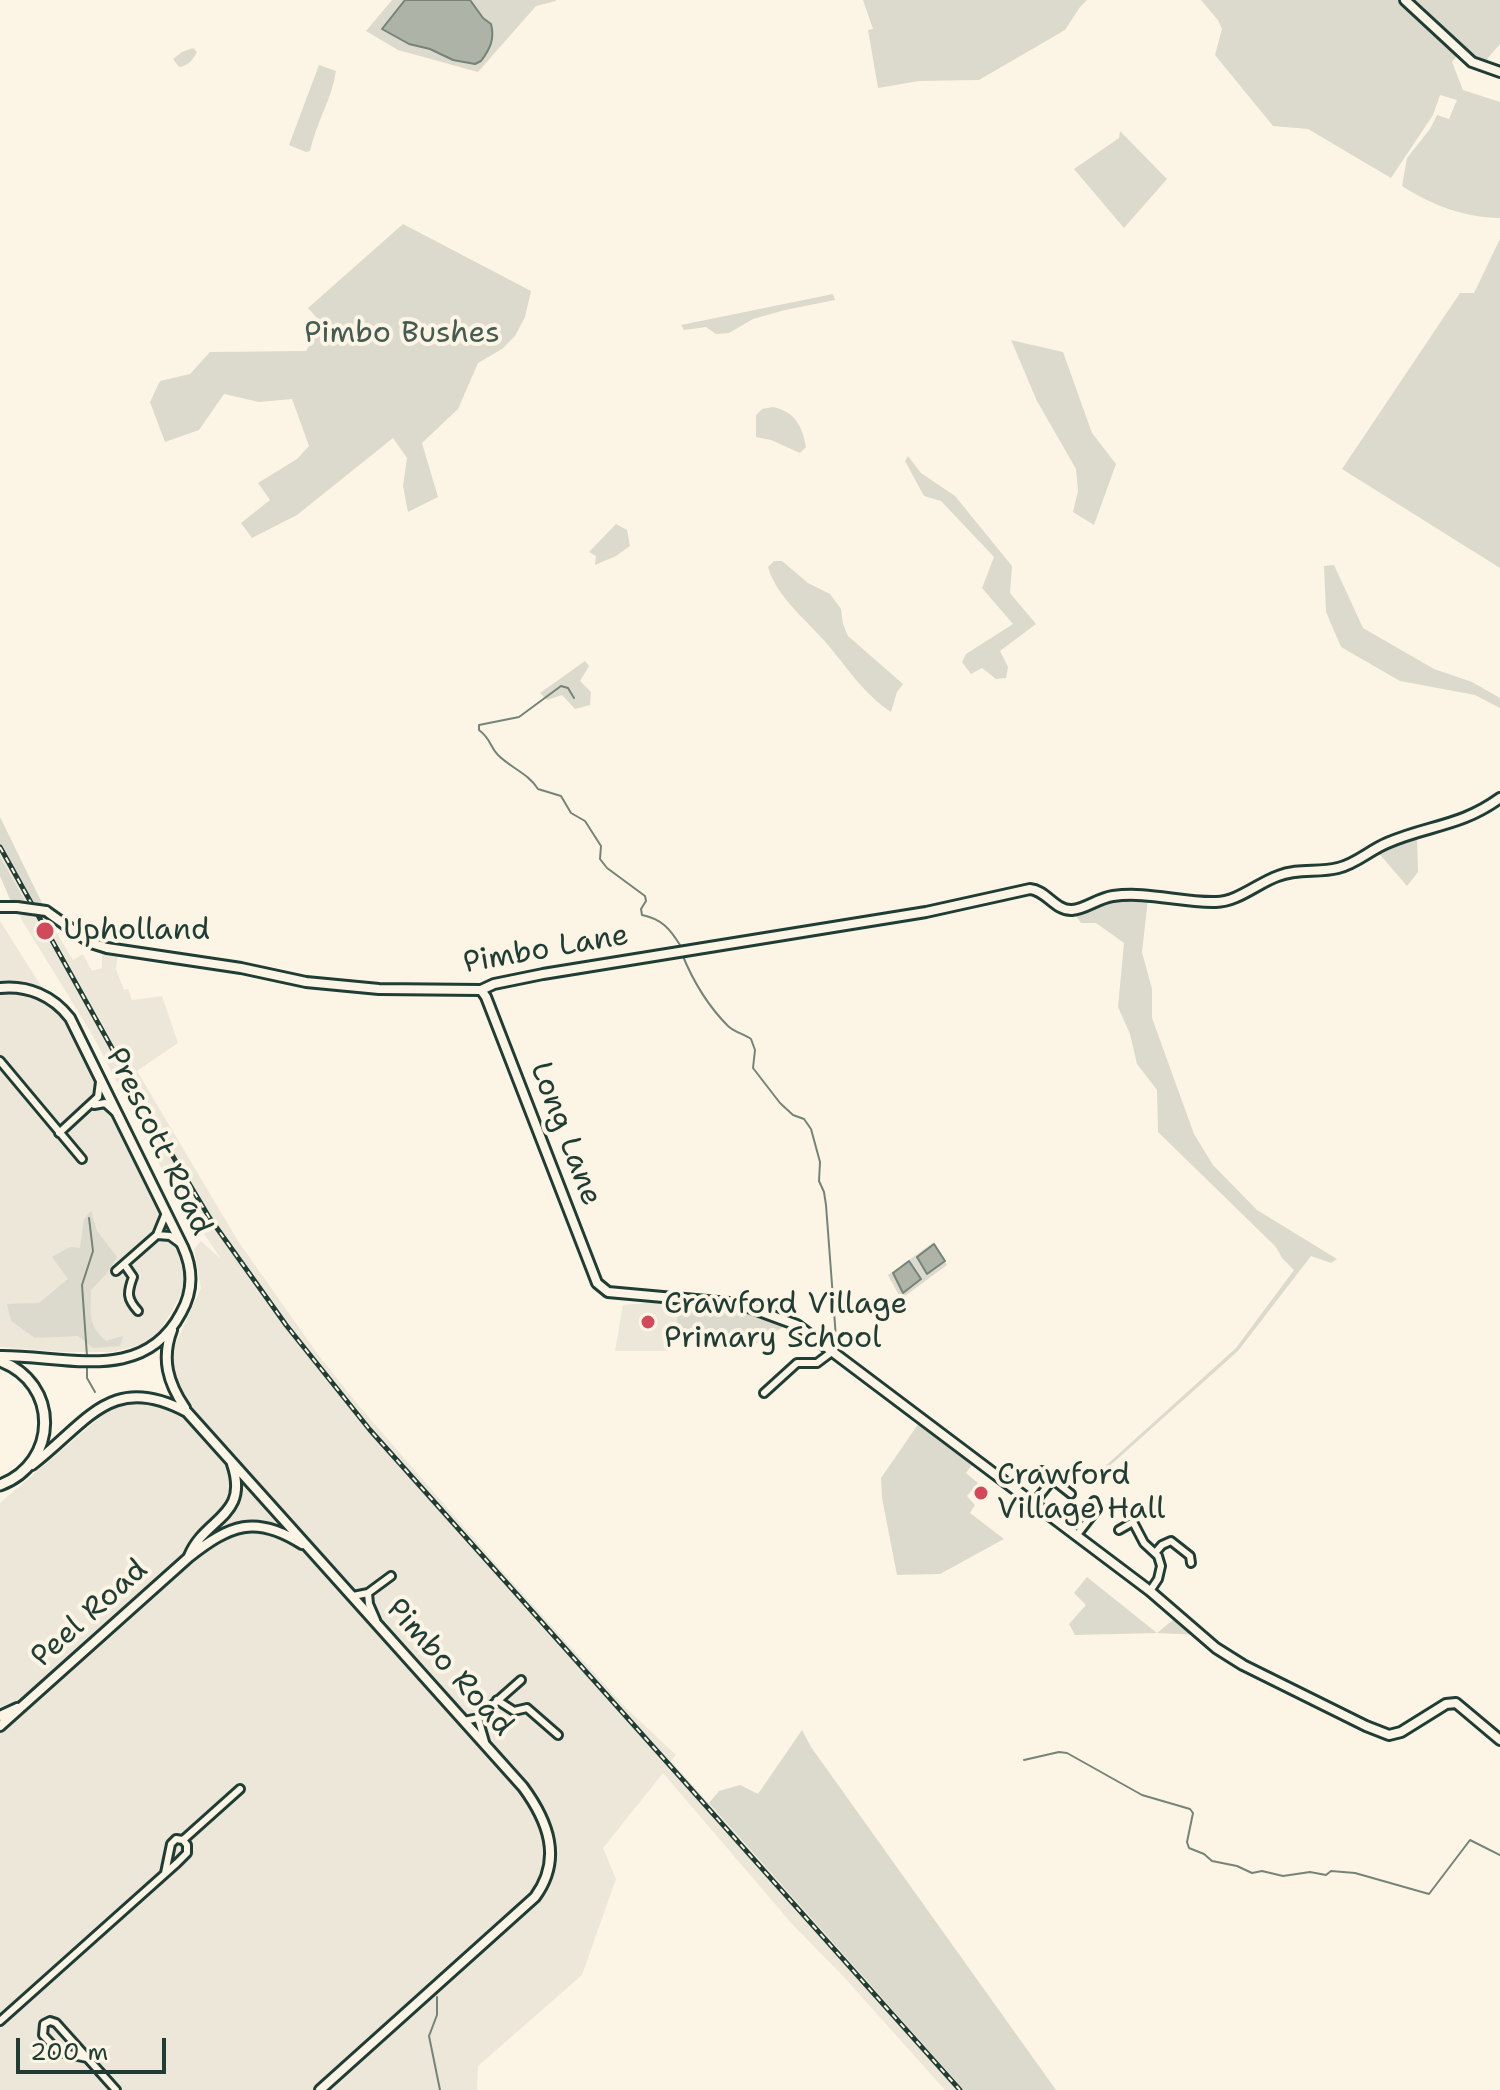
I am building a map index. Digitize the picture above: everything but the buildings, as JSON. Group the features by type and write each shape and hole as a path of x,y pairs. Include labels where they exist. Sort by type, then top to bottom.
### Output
{"main road":[{"path":"0,1358 24,1375 41,1398 45,1424 39,1452 31,1465 0,1492"},
{"path":"0,1485 15,1479"}],"street":[{"path":"1405,0 1472,62 1500,72"},
{"name":"Pimbo Lane","path":"0,907 46,911 91,943 107,948 334,986 481,990 494,984 543,974 926,912 1030,889 1041,891 1071,910 1110,896 1139,894 1215,903 1227,901 1296,870 1327,870 1347,866 1385,843 1449,825 1500,798"},
{"name":"Prescott Road","path":"0,988 33,991 60,1007 75,1026 183,1247 190,1269 185,1306 172,1329 152,1347 134,1357 114,1361 0,1358"},
{"name":"Long Lane","path":"481,990 597,1283 608,1292 740,1304 797,1325 834,1351"},
{"path":"0,1061 82,1159"},
{"path":"59,1133 91,1106 100,1092 98,1075"},
{"path":"91,1106 105,1103 123,1123"},
{"path":"116,1271 157,1235 166,1213"},
{"path":"157,1235 170,1236 183,1247"},
{"path":"124,1264 133,1277 129,1289 130,1302 138,1311"},
{"path":"172,1329 167,1349 167,1369 174,1390 187,1412"},
{"path":"764,1393 797,1363 817,1363 834,1351 1150,1591 1216,1648 1243,1665 1366,1726 1395,1734 1446,1704 1456,1703 1500,1740"},
{"name":"Pimbo Road","path":"31,1465 102,1407 124,1397 144,1396 170,1402 187,1412 523,1787 543,1817 551,1851 545,1880 526,1906 321,2090"},
{"name":"Peel Road","path":"189,1557 195,1541 226,1514 235,1500 237,1485 230,1460"},
{"path":"1042,1471 1071,1494"},
{"path":"1033,1504 1053,1479"},
{"path":"1076,1536 1097,1509 1094,1501"},
{"path":"1119,1530 1133,1522 1144,1543 1155,1553 1161,1566 1158,1579 1150,1591"},
{"name":"Peel Road","path":"0,1726 189,1557 218,1535 247,1526 276,1530 310,1548"},
{"path":"1155,1553 1171,1541 1190,1556 1191,1563"},
{"path":"353,1596 368,1593 391,1576"},
{"path":"368,1593 369,1604 379,1625"},
{"path":"464,1721 478,1718 521,1680"},
{"path":"497,1700 514,1711 527,1708 558,1735"},
{"name":"Peel Road","path":"0,1716 23,1707"},
{"path":"478,1718 488,1748"},
{"path":"183,1840 240,1789"},
{"path":"1,2019 165,1873 187,1853 183,1840 176,1839 171,1844 165,1873"},
{"path":"87,2058 56,2050 43,2035 42,2027 53,2021 70,2039 116,2090"},
{"path":"67,2054 72,2045 70,2039"}],"shaded area":[{"path":"405,0 470,0 492,29 491,44 481,61 475,64 453,60 430,49 409,44 382,29"},
{"path":"0,817 49,920 73,960 83,954 92,971 102,968 102,950 118,954 116,969 124,990 128,989 132,1000 162,996 178,1043 137,1071 238,1241 319,1356 496,1564 624,1706 676,1755 671,1761 964,2090 945,2090 792,1924 663,1773 603,1848 616,1879 582,1975 478,2066 477,2090 0,2090 0,1503 113,1406 171,1395 175,1345 201,1288 194,1249 201,1241 221,1259 168,1181 93,1036 23,922 0,876"},
{"path":"0,921 69,1030 178,1254 184,1274 182,1292 159,1331 142,1344 113,1352 0,1347"},
{"path":"934,1244 945,1261 927,1274 917,1257"},
{"path":"909,1261 921,1279 903,1293 893,1273"},
{"name":"Crawford Village Primary School","path":"679,1300 671,1351 615,1351 623,1305"}],"green space":[{"path":"392,0 556,1 536,6 478,72 398,50 366,31"},
{"path":"863,0 1087,0 1065,30 979,80 919,81 878,88 868,30 873,29"},
{"path":"1201,0 1500,0 1500,44 1488,58 1486,66 1460,52 1452,62 1463,90 1500,102 1500,218 1449,209 1402,186 1407,158 1437,115 1449,119 1457,100 1440,95 1433,115 1391,178 1308,129 1273,126 1215,55 1222,29"},
{"path":"193,48 197,52 194,58 179,67 173,59"},
{"path":"319,65 336,71 310,151 306,152 289,145"},
{"path":"1120,131 1167,179 1124,228 1074,169 1119,138"},
{"name":"Pimbo Bushes","path":"403,224 531,291 525,317 515,336 502,349 478,363 458,409 422,443 438,497 408,512 403,486 407,458 393,438 297,515 252,538 241,523 270,500 258,483 297,459 309,446 292,399 259,402 224,394 199,430 165,442 150,402 160,381 190,374 210,352 306,351 322,324 308,308"},
{"path":"1500,239 1500,568 1342,469 1460,293 1474,293"},
{"path":"833,294 835,300 753,319 729,333 716,334 706,327 684,330 681,325"},
{"path":"1011,340 1063,352 1092,433 1116,464 1094,525 1073,512 1078,491 1076,469 1037,401"},
{"path":"773,407 787,412 800,426 806,447 800,453 756,437 756,415 762,409"},
{"path":"908,456 921,473 955,496 1012,566 1010,593 1036,624 1000,651 1008,667 1006,678 996,679 982,668 971,674 962,662 966,654 1013,624 982,588 994,557 941,501 924,496 905,461"},
{"path":"616,524 627,530 630,546 595,565 596,556 589,552"},
{"path":"774,561 782,561 808,583 830,594 841,609 848,636 903,684 891,712 864,689 785,599 768,567"},
{"path":"1334,565 1363,628 1434,669 1472,682 1500,698 1500,708 1475,695 1400,681 1341,647 1326,612 1324,566"},
{"path":"585,661 589,666 580,681 591,692 590,705 575,709 562,695 547,700 540,693"},
{"path":"0,817 45,909 35,907 0,843"},
{"path":"1417,836 1418,872 1407,886 1376,850"},
{"path":"0,857 27,905 12,904 0,876"},
{"path":"1139,896 1148,899 1142,952 1152,989 1152,1018 1194,1134 1213,1165 1257,1210 1337,1259 1331,1263 1311,1256 1238,1351 1104,1471 1102,1469 1236,1348 1294,1270 1276,1247 1158,1132 1157,1090 1137,1064 1130,1034 1118,1007 1124,943 1096,923 1081,923 1074,913"},
{"path":"91,1211 97,1231 117,1257 91,1290 91,1318 106,1341 123,1336 120,1346 93,1348 78,1336 35,1338 11,1321 7,1304 39,1303 68,1279 52,1257 70,1247 80,1248 84,1219"},
{"path":"934,1242 947,1265 901,1299 888,1275"},
{"path":"679,1300 740,1307 788,1324 757,1343 675,1339"},
{"path":"921,1420 975,1461 966,1473 978,1483 967,1496 975,1505 970,1513 1004,1539 940,1574 897,1575 881,1478"},
{"path":"1087,1577 1157,1633 1075,1635 1069,1624 1086,1605 1074,1593"},
{"path":"1178,1616 1201,1635 1157,1633"},
{"path":"802,1730 811,1747 1056,2090 964,2090 709,1803 719,1791 740,1785 758,1794"}],"waterway":[{"path":"574,698 568,688 561,686 519,717 479,725 479,730 503,760 530,779 538,789 561,796 571,813 585,821 601,846 600,859 607,868 645,896 642,915 665,926 680,945"},
{"path":"682,954 714,1010 730,1028 751,1039 755,1050 753,1068 780,1103 793,1115 804,1119 811,1129 820,1162 819,1181 826,1205 836,1338 833,1343"},
{"path":"87,1356 82,1285 93,1251 89,1218"},
{"path":"87,1365 87,1378 95,1392"},
{"path":"1024,1760 1067,1753 1142,1795 1190,1809 1193,1813 1187,1842 1189,1848 1212,1861 1252,1873 1262,1871 1283,1876 1310,1872 1326,1875 1331,1871 1355,1873 1429,1894 1470,1840 1500,1855"},
{"path":"437,1997 437,2015 429,2036 440,2090"}],"railway":[{"path":"0,847 209,1217 286,1325 370,1430 960,2090"}],"place":[{"name":"Upholland","path":"45,931"},
{"name":"Crawford Village Primary School","path":"648,1322"},
{"name":"Crawford Village Hall","path":"981,1493"}]}
